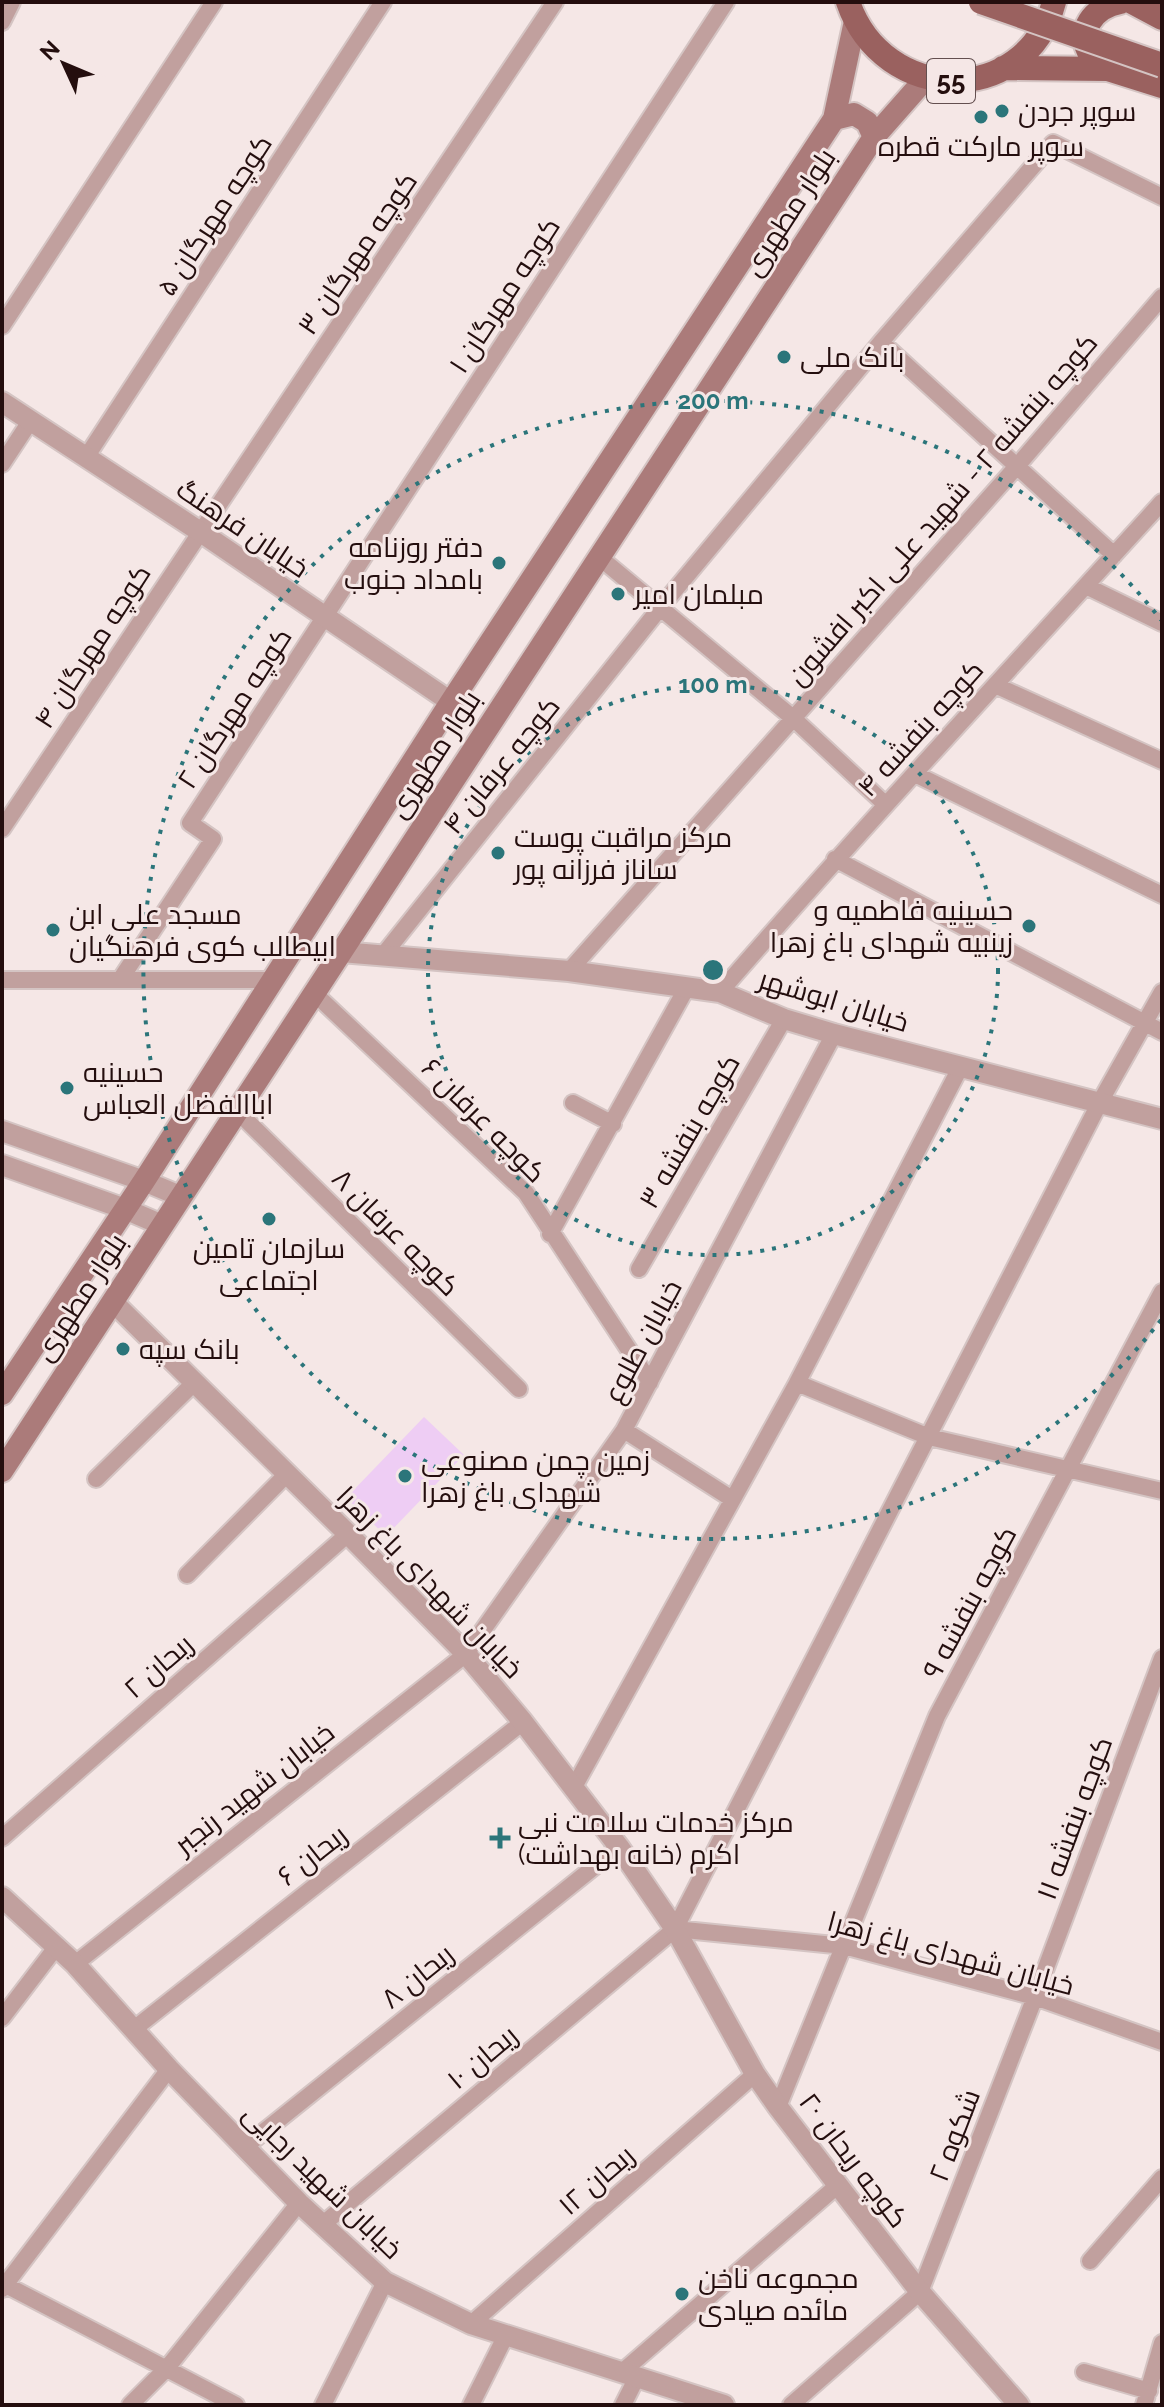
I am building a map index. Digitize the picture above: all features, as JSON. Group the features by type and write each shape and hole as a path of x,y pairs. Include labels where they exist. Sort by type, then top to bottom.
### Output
{"main road":[{"path":"981,2 1162,65"},
{"name":"55","path":"1003,68 1024,52 1042,31 1054,2"},
{"path":"1108,69 1095,61 1087,49 1085,34 1089,20 1099,9 1120,2"},
{"path":"1132,2 1162,18"},
{"name":"55","path":"849,7 867,41 884,57 904,70 926,78 960,81 1003,68 1108,69 1162,86"},
{"name":"بلوار مطهری","path":"2,1394 144,1181 451,702 834,119 849,7"},
{"name":"بلوار مطهری","path":"2,1471 874,137 926,78"},
{"path":"834,119 854,114 867,122 874,137"}],"street":[{"path":"2,22 12,2"},
{"path":"2,326 214,2"},
{"name":"کوچه مهرگان ۵","path":"87,456 383,2"},
{"name":"کوچه مهرگان ۳","path":"199,531 555,2"},
{"name":"کوچه مهرگان ۱","path":"325,617 726,2"},
{"name":"کوچه عرفان ۴","path":"384,954 660,608 881,342 1053,143 1162,197"},
{"name":"کوچه بنفشه ۲ - شهید علی اکبر افشون","path":"569,971 1018,465 1162,297"},
{"path":"881,342 1114,555"},
{"name":"خیابان فرهنگ","path":"2,402 451,702"},
{"path":"2,464 31,420"},
{"name":"کوچه بنفشه ۴","path":"720,992 835,859 1162,502"},
{"name":"کوچه مهرگان ۴","path":"2,829 199,531"},
{"path":"599,557 793,718 886,805"},
{"path":"1086,586 1162,623"},
{"name":"کوچه مهرگان ۲","path":"120,980 213,839 190,823 325,617"},
{"path":"995,685 1162,761"},
{"path":"915,774 1162,895"},
{"path":"835,859 1162,1032"},
{"name":"خیابان ابوشهر","path":"341,952 569,971 720,992 784,1019 834,1034 1162,1119"},
{"path":"2,980 273,980"},
{"path":"550,1234 686,989"},
{"path":"675,1929 1100,1102 1162,992"},
{"name":"کوچه عرفان ۶","path":"314,993 526,1193 550,1234 650,1382"},
{"name":"کوچه بنفشه ۳","path":"639,1269 784,1019"},
{"name":"خیابان طلوع","path":"466,1654 624,1430 834,1034"},
{"path":"574,1787 797,1383 961,1066"},
{"path":"573,1103 613,1124"},
{"name":"کوچه عرفان ۸","path":"237,1111 519,1389"},
{"path":"2,1131 180,1196"},
{"path":"2,1165 162,1225"},
{"name":"کوچه بنفشه ۹","path":"778,2107 937,1716 1162,1292"},
{"name":"خیابان شهدای باغ‌ زهرا","path":"113,1302 466,1654 574,1787 675,1929"},
{"path":"96,1479 195,1382"},
{"path":"797,1383 929,1437 1162,1491"},
{"path":"624,1430 732,1499"},
{"path":"187,1575 287,1474"},
{"name":"ریحان ۲","path":"2,1838 348,1534"},
{"name":"خیابان شهید رنجبر","path":"75,1964 466,1654"},
{"name":"کوچه بنفشه ۱۱","path":"1035,1997 1162,1658"},
{"name":"ریحان ۶","path":"134,2029 523,1722"},
{"name":"ریحان ۸","path":"246,2146 619,1847"},
{"name":"خیابان شهید رجایی","path":"2,1897 75,1964 169,2069 299,2203 385,2282 471,2324 724,2405"},
{"name":"خیابان شهدای باغ زهرا","path":"675,1929 844,1946 1035,1997 1162,2042"},
{"name":"کوچه ریحان ۲۰","path":"675,1929 755,2074 778,2107 920,2292 1019,2405"},
{"name":"ریحان ۱۰","path":"322,2225 675,1929"},
{"path":"2,2018 57,1946"},
{"name":"شکوه ۲","path":"920,2292 1035,1997"},
{"path":"169,2069 3,2285 236,2405"},
{"name":"ریحان ۱۲","path":"471,2324 755,2074"},
{"path":"1090,2261 1162,2178"},
{"path":"623,2405 629,2375 837,2186"},
{"path":"130,2405 167,2368 299,2203"},
{"path":"323,2405 385,2282"},
{"path":"791,2405 920,2292"},
{"path":"471,2405 506,2335"},
{"path":"1084,2372 1146,2398 1162,2343"}],"shaded area":[{"name":"زمین چمن مصنوعی شهدای باغ زهرا","path":"424,1417 464,1455 386,1536 346,1498"}],"place":[{"name":"سوپر جردن","path":"1002,111"},
{"name":"سوپر مارکت قطره","path":"981,117"},
{"name":"بانک ملی","path":"784,357"},
{"name":"دفتر روزنامه بامداد جنوب","path":"499,563"},
{"name":"مبلمان امیر","path":"618,594"},
{"name":"مرکز مراقبت پوست ساناز فرزانه پور","path":"498,853"},
{"name":"حسینیه فاطمیه و زینبیه شهدای باغ زهرا","path":"1029,926"},
{"name":"مسجد علی ابن ابیطالب کوی فرهنگیان","path":"53,930"},
{"name":"حسینیه اباالفضل العباس","path":"67,1088"},
{"name":"سازمان تامین اجتماعی","path":"269,1219"},
{"name":"بانک سپه","path":"123,1349"},
{"name":"زمین چمن مصنوعی شهدای باغ زهرا","path":"405,1476"},
{"name":"مرکز خدمات سلامت نبی اکرم (خانه بهداشت)","path":"500,1838"},
{"name":"مجموعه ناخن مائده صیادی","path":"682,2294"}]}
